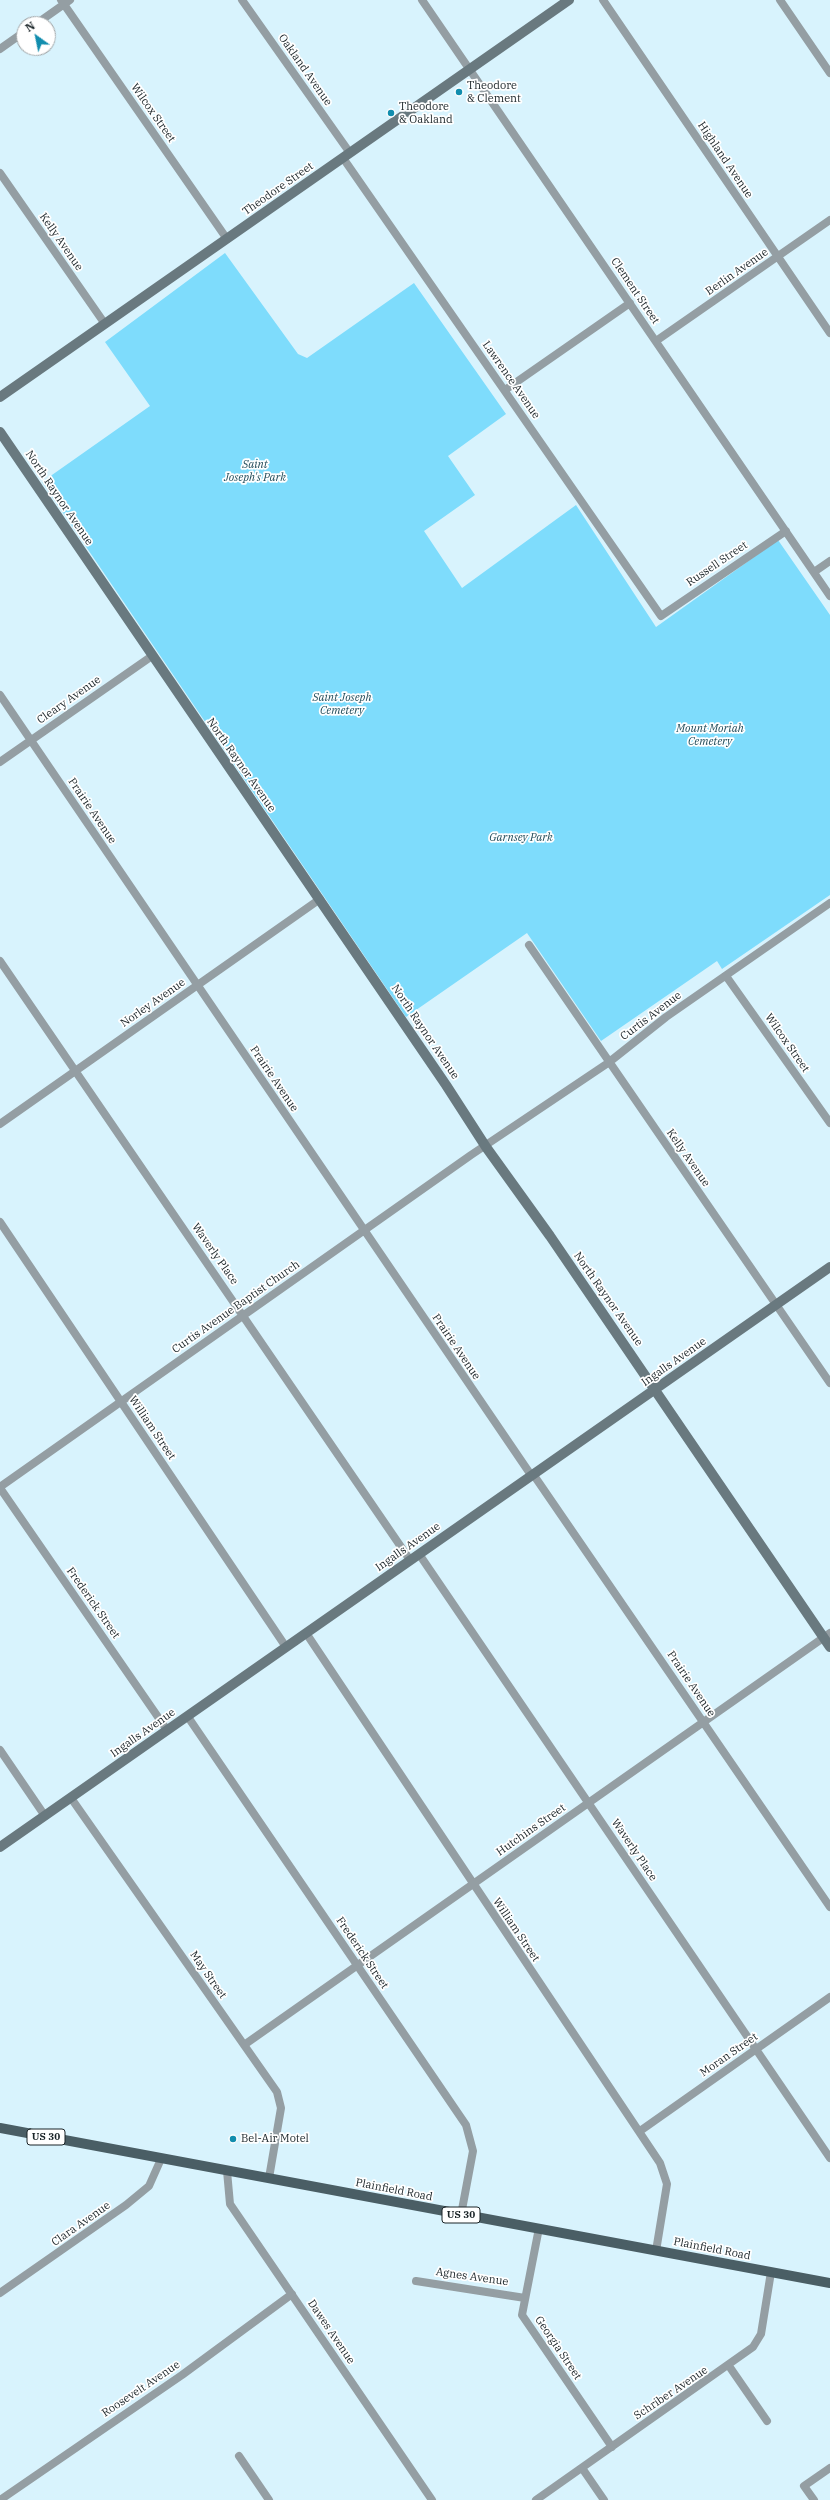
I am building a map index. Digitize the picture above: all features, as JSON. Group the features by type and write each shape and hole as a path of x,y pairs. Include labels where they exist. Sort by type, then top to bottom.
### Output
{"main road":[{"name":"Theodore Street","path":"0,397 569,0"},
{"name":"North Raynor Avenue","path":"0,432 152,656 320,899 446,1085 486,1147 827,1635 830,1646"},
{"name":"Ingalls Avenue","path":"0,1847 830,1267"},
{"name":"Plainfield Road","path":"0,2128 830,2283"}],"street":[{"name":"Oakland Avenue","path":"242,0 346,156"},
{"name":"Clement Street","path":"422,0 830,596"},
{"name":"Highland Avenue","path":"603,0 830,333"},
{"path":"780,0 830,73"},
{"path":"46,16 65,1"},
{"name":"Wilcox Street","path":"65,1 227,239"},
{"path":"0,49 16,38"},
{"name":"Lawrence Avenue","path":"346,156 504,390 660,616"},
{"name":"Kelly Avenue","path":"0,173 105,324"},
{"name":"Berlin Avenue","path":"656,341 830,220"},
{"path":"504,390 630,303"},
{"name":"Russell Street","path":"660,616 786,531"},
{"path":"814,572 830,561"},
{"name":"Cleary Avenue","path":"0,762 152,656"},
{"name":"Prairie Avenue","path":"0,695 364,1231 830,1907"},
{"name":"Norley Avenue","path":"0,1124 320,899"},
{"name":"Curtis Avenue","path":"486,1147 608,1063 660,1021 830,903"},
{"name":"Kelly Avenue","path":"529,945 608,1063 777,1304 830,1383"},
{"name":"Waverly Place","path":"0,961 74,1072 244,1315 410,1560"},
{"name":"Wilcox Street","path":"726,976 830,1124"},
{"name":"Curtis Avenue Baptist Church","path":"0,1488 471,1155 486,1147"},
{"name":"William Street","path":"0,1222 286,1647"},
{"name":"Frederick Street","path":"0,1488 167,1730"},
{"name":"Waverly Place","path":"419,1554 830,2158"},
{"name":"William Street","path":"306,1633 472,1884 640,2131 660,2163 666,2184 656,2250"},
{"name":"Hutchins Street","path":"244,2045 827,1635"},
{"name":"Frederick Street","path":"188,1717 466,2125 473,2151 461,2215"},
{"path":"0,1750 45,1816"},
{"name":"May Street","path":"71,1798 277,2092 281,2108 269,2178"},
{"name":"Moran Street","path":"640,2131 830,1997"},
{"name":"Clara Avenue","path":"0,2293 126,2205 149,2186 161,2159"},
{"name":"Dawes Avenue","path":"227,2171 230,2204 432,2500"},
{"name":"Georgia Street","path":"539,2228 524,2298 522,2315 612,2447"},
{"name":"Schriber Avenue","path":"536,2500 729,2366 753,2347 761,2334 771,2272"},
{"name":"Agnes Avenue","path":"416,2281 524,2298"},
{"name":"Roosevelt Avenue","path":"0,2500 182,2375 292,2294"},
{"path":"729,2366 767,2420"},
{"path":"239,2456 269,2500"},
{"path":"582,2468 604,2500"},
{"path":"814,2500 804,2486 830,2468"}],"green space":[{"path":"225,253 298,354 307,358 414,283 506,414 448,456 475,495 424,531 462,588 576,505 656,627 778,540 830,615 830,895 722,969 717,961 601,1041 527,933 406,1017 42,482 150,406 105,342"}],"place":[{"name":"Theodore & Clement","path":"459,92"},
{"name":"Theodore & Oakland","path":"391,113"},
{"name":"Bel-Air Motel","path":"233,2139"}],"park label":[{"name":"Saint Joseph's Park","path":"255,471"},
{"name":"Saint Joseph Cemetery","path":"342,704"},
{"name":"Mount Moriah Cemetery","path":"710,735"},
{"name":"Garnsey Park","path":"521,838"}]}
